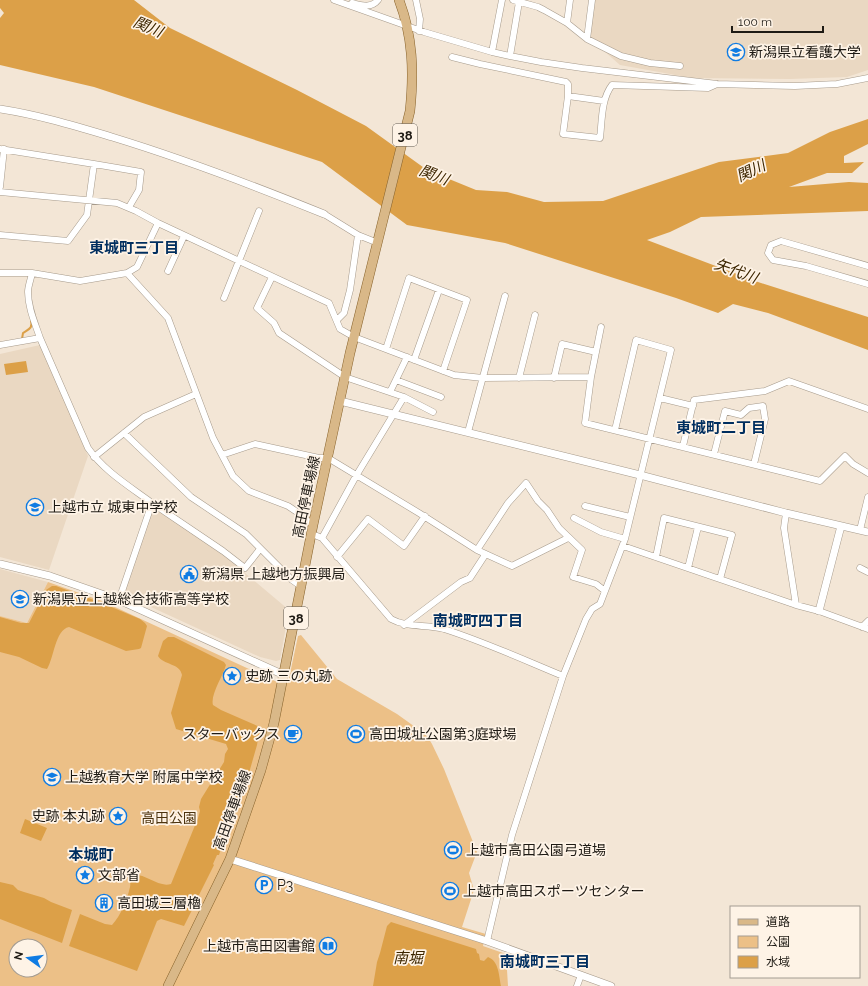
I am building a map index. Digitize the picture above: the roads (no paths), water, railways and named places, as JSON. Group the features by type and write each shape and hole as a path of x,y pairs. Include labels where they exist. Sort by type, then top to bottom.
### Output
{"main road":[{"name":"高田停車場線","path":"168,986 230,858 261,770 274,723 345,377 410,111 413,58 408,29 399,0"}],"street":[{"path":"334,0 408,29 492,52 541,62 582,68 717,84 795,86 823,85 868,78"},
{"path":"347,5 350,3 368,6 375,4 378,0"},
{"path":"416,0 420,20 419,31"},
{"path":"492,52 502,0"},
{"path":"567,23 570,0"},
{"path":"587,39 592,0"},
{"path":"510,56 516,1 538,3 587,39 621,56 650,63 680,66"},
{"path":"452,57 566,82 568,84 568,96 563,134 600,138 604,101 608,90 612,85 708,88 717,84"},
{"path":"568,96 604,101"},
{"path":"0,109 32,114 125,140 179,158 324,214 358,235 379,239"},
{"path":"0,187 2,149 141,172 139,190 129,207"},
{"path":"0,235 68,241 88,215 94,164"},
{"path":"0,192 118,203 129,207 184,236 330,303 340,329 354,337 454,375 482,378 591,377"},
{"path":"224,298 259,211"},
{"path":"0,273 32,273 80,281 127,273 137,267 158,223"},
{"path":"337,320 344,313 350,290 358,235"},
{"path":"168,271 184,236"},
{"path":"868,266 781,241 771,245 768,253 773,260 806,266 868,284"},
{"path":"32,273 28,290 29,300 40,338 88,448 94,457 110,472 152,503 223,551 245,568 260,549"},
{"path":"127,273 168,318 212,438 233,476 244,488 255,494 288,506 297,512 322,538 391,619 404,625 441,628 461,634 563,676"},
{"path":"272,276 257,308 274,323 279,333 345,377 404,397 433,412"},
{"path":"386,349 409,278 467,300 443,371"},
{"path":"414,360 439,290"},
{"path":"468,432 505,296"},
{"path":"519,378 535,316"},
{"path":"601,328 591,377 585,423 820,481 845,456 853,464 868,474"},
{"path":"0,345 40,338"},
{"path":"487,941 512,835 563,676 586,618 592,608 600,604 623,546 671,350 636,340 615,430"},
{"path":"554,378 562,344 596,352"},
{"path":"390,392 407,357"},
{"path":"396,380 441,397"},
{"path":"683,446 694,400 765,391 789,381 868,409"},
{"path":"94,457 144,417 196,394"},
{"path":"322,538 356,476 404,397"},
{"path":"660,398 693,406"},
{"path":"340,401 640,475 786,513 868,532"},
{"path":"714,454 725,411 741,415 749,408 763,406 765,419 754,464"},
{"path":"124,433 191,497 246,534 292,580 302,587"},
{"path":"222,455 255,444 319,458 328,458 425,516 485,555 512,566 568,538"},
{"path":"477,550 508,503 526,483 559,528 582,550 573,577 596,584 605,590"},
{"path":"860,530 868,497"},
{"path":"119,600 152,503"},
{"path":"585,506 630,517"},
{"path":"786,513 784,528 796,605"},
{"path":"337,557 368,519 404,546 425,516"},
{"path":"574,518 602,532 625,539"},
{"path":"656,557 664,518 732,535 720,578"},
{"path":"688,568 698,526"},
{"path":"819,611 841,526"},
{"path":"623,546 796,605 819,611 865,628 868,621"},
{"path":"404,625 461,582 470,578 485,555"},
{"path":"0,564 50,576 119,600 284,675"},
{"path":"860,568 868,572"},
{"path":"230,858 487,941 611,986"},
{"path":"577,986 581,975"}],"water":[{"name":"関川","path":"0,0 134,0 170,28 297,90 366,126 427,170 476,190 507,192 544,202 603,201 719,162 788,153 830,132 868,119 868,144 844,156 844,163 864,162 852,173 827,173 789,187 849,182 868,183 868,211 701,217 670,232 647,240 758,282 868,317 868,350 768,313 733,304 718,313 505,243 407,225 322,162 94,87 0,65 0,18 4,13 0,8"},
{"path":"26,361 28,372 6,375 4,364"},
{"path":"52,586 56,586 102,603 140,619 147,626 141,648 126,651 69,627 64,629 61,633 47,669 19,657 0,652 0,617 21,623 29,623 46,590"},
{"path":"168,637 174,637 224,662 226,665 213,696 213,705 260,727 257,745 247,780 242,783 219,855 217,855 213,864 214,865 184,926 161,919 157,921 137,971 69,946 80,914 105,924 112,925 121,912 125,902 130,887 130,875 141,876 161,884 171,884 198,818 201,799 224,762 225,754 228,749 226,744 176,729 171,713 182,675 178,668 160,659 158,656 163,641"},
{"path":"25,819 47,828 41,841 20,833"},
{"path":"0,882 13,885 18,890 44,898 72,910 62,943 0,919"},
{"name":"南堀","path":"391,922 476,949 480,960 484,961 488,957 492,959 498,969 501,986 373,986 377,962 387,926"}],"waterway":[{"path":"22,339 23,333 31,327 31,321"}],"place":[{"name":"新潟県立看護大学","path":"736,52"},
{"name":"上越市立 城東中学校","path":"35,507"},
{"name":"新潟県 上越地方振興局","path":"189,574"},
{"name":"新潟県立上越総合技術高等学校","path":"20,599"},
{"name":"史跡 三の丸跡","path":"232,676"},
{"name":"スターバックス","path":"293,734"},
{"name":"高田城址公園第3庭球場","path":"356,734"},
{"name":"上越教育大学 附属中学校","path":"52,777"},
{"name":"史跡 本丸跡","path":"118,816"},
{"name":"上越市高田公園弓道場","path":"453,850"},
{"name":"文部省","path":"85,875"},
{"name":"P3","path":"264,885"},
{"name":"上越市高田スポーツセンター","path":"450,891"},
{"name":"高田城三層櫓","path":"104,903"},
{"name":"上越市高田図書館","path":"328,946"}],"district":[{"name":"東城町三丁目","path":"134,248"},
{"name":"東城町二丁目","path":"721,428"},
{"name":"南城町四丁目","path":"478,621"},
{"name":"本城町","path":"91,855"},
{"name":"南城町三丁目","path":"545,962"}],"water label":[{"name":"矢代川","path":"736,271"}],"park label":[{"name":"高田公園","path":"169,818"}]}
